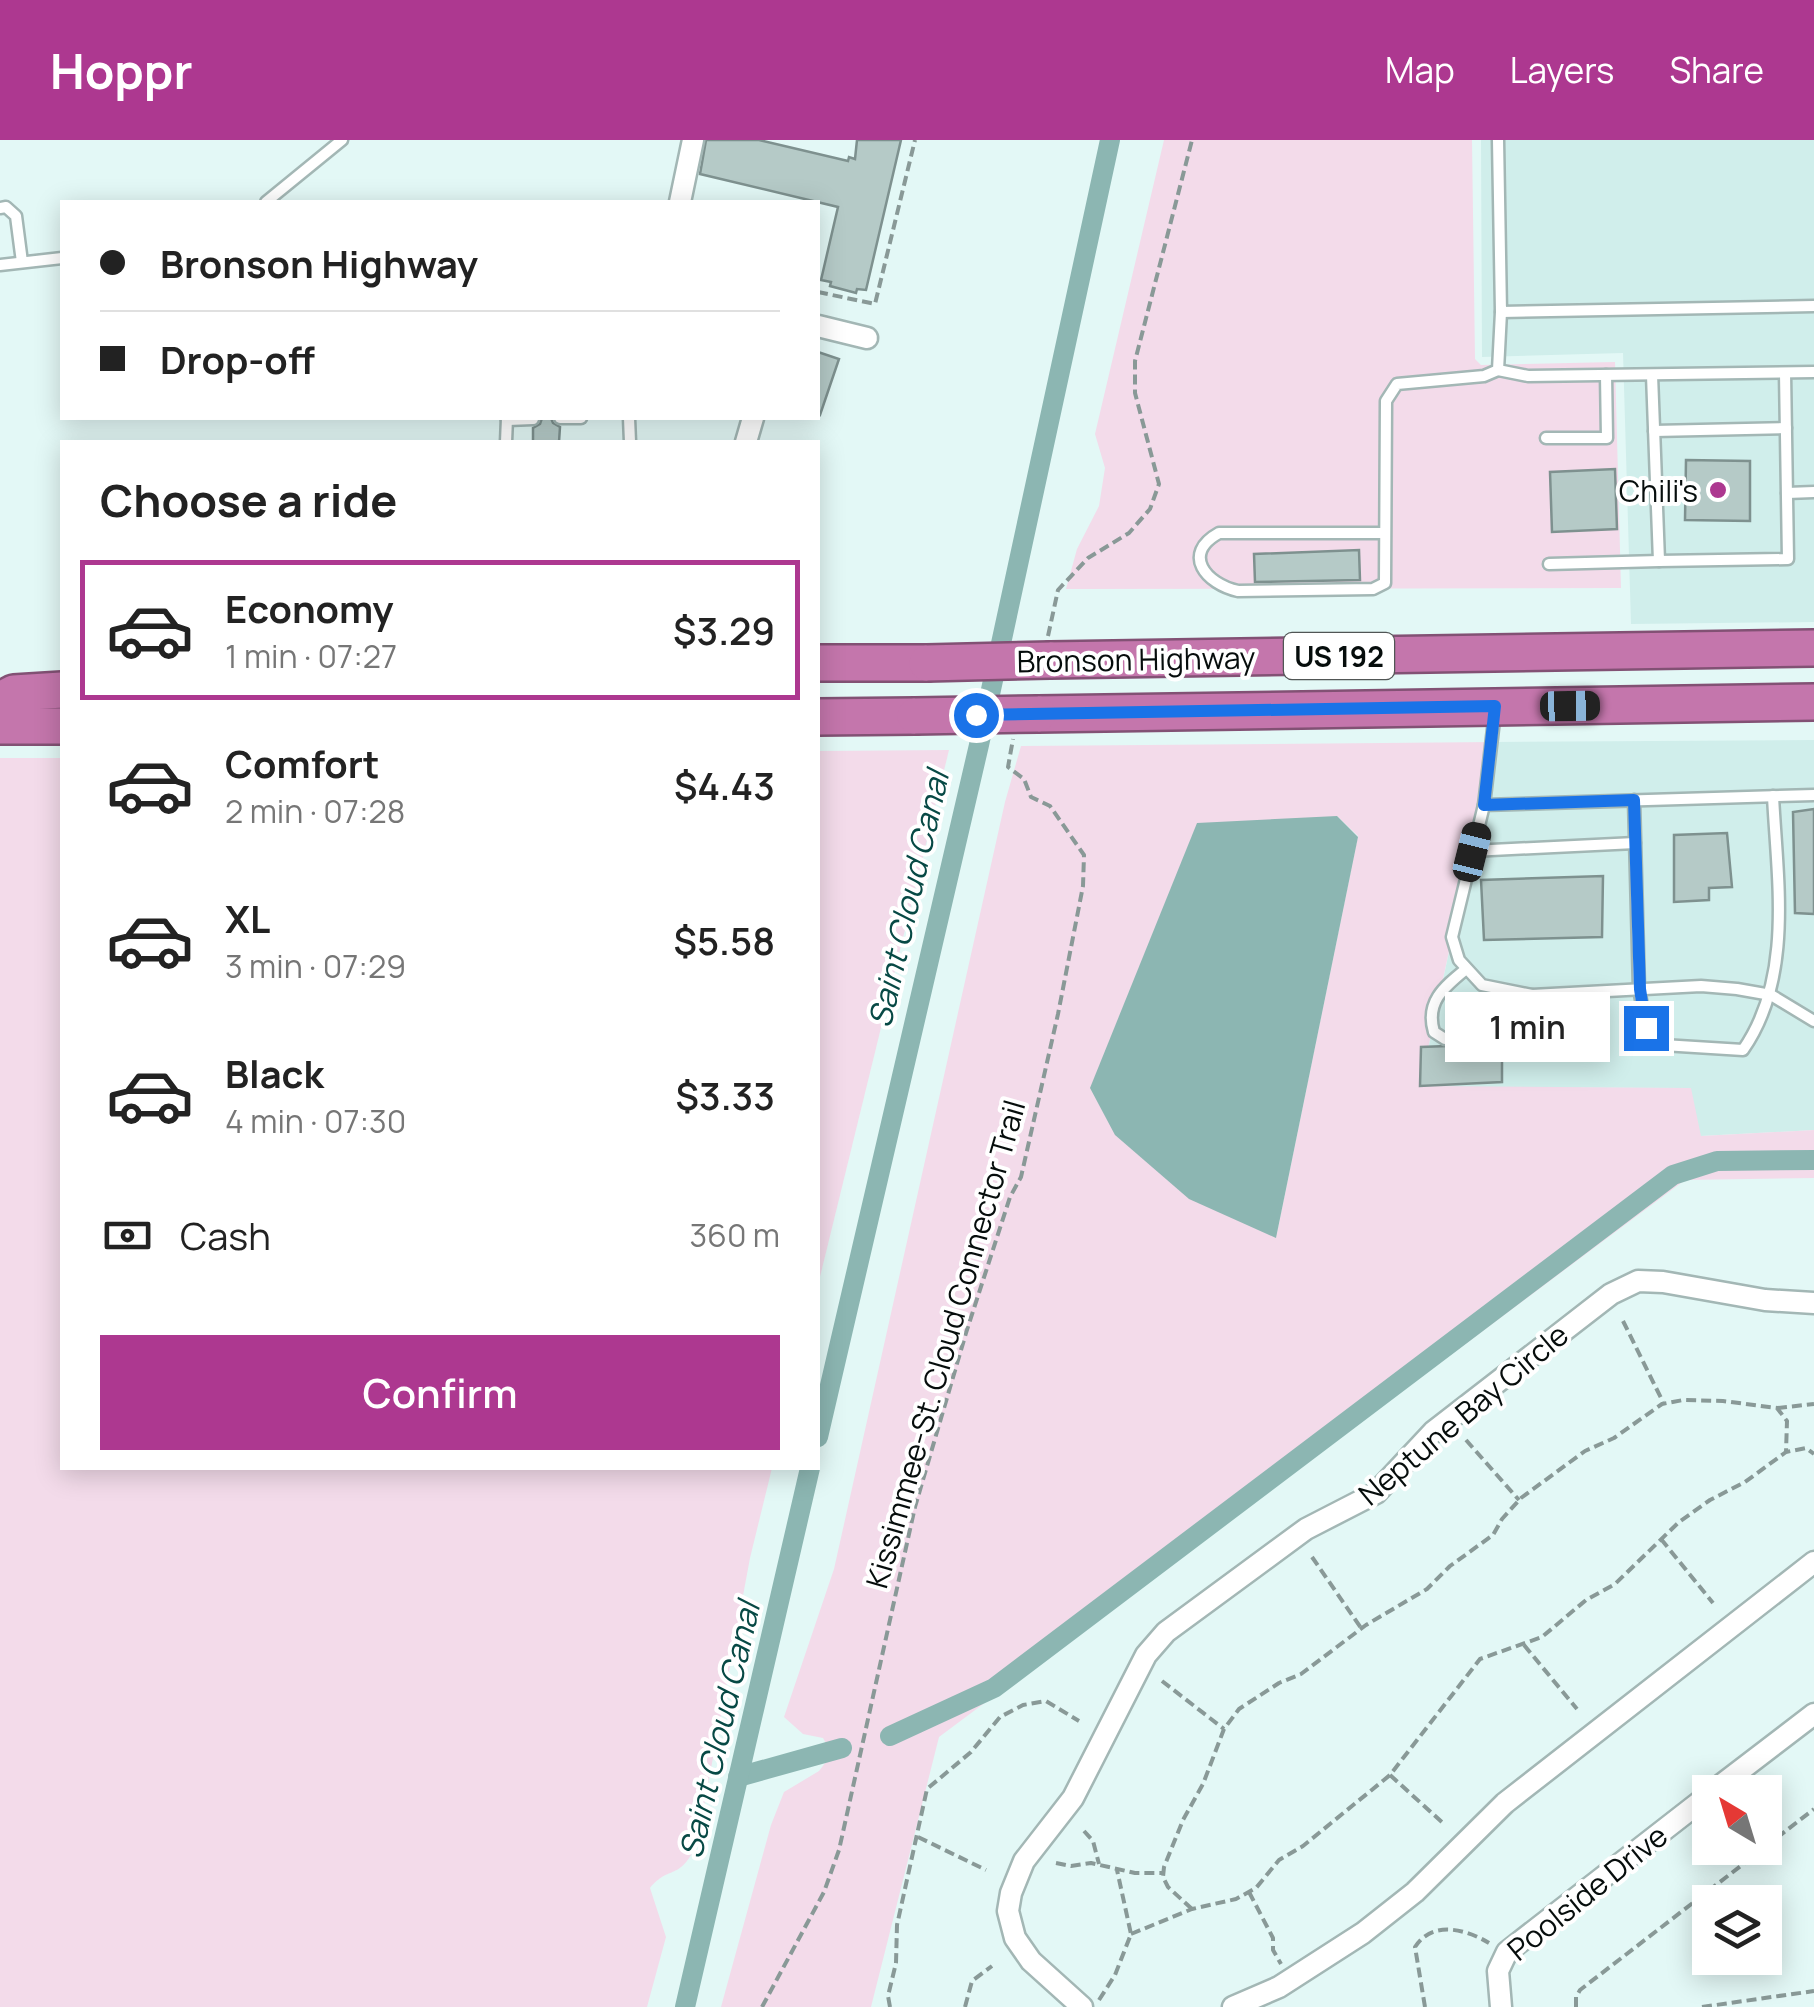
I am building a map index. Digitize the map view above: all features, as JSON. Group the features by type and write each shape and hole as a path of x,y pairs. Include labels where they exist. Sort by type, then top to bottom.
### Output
{"highway":[{"name":"Bronson Highway","path":"820,663 1814,648"},
{"path":"1495,706 1512,684 1534,670 1643,663 1715,650"},
{"path":"0,673 60,672"},
{"path":"0,700 14,694 60,690"},
{"name":"Bronson Highway","path":"820,717 1814,702"},
{"path":"0,726 60,726"}],"street":[{"path":"680,200 693,140"},
{"path":"820,326 867,338"},
{"name":"Neptune Bay Circle","path":"1075,2003 1031,1961 1015,1938 1008,1911 1014,1881 1032,1850 1073,1798 1146,1655 1166,1632 1306,1529 1376,1493 1433,1432 1611,1294 1638,1281 1663,1282 1750,1298 1814,1303"},
{"path":"1233,2007 1290,1980 1364,1933 1415,1892 1504,1803 1814,1562"},
{"name":"Poolside Drive","path":"1734,1775 1814,1714"},
{"name":"Poolside Drive","path":"1500,2007 1497,1980 1505,1955 1692,1808"}],"lane":[{"path":"268,200 342,140"},
{"path":"1498,140 1498,370"},
{"path":"0,208 16,216 22,262"},
{"path":"0,265 60,258"},
{"path":"1501,312 1814,306"},
{"path":"1385,533 1219,533 1208,539 1200,551 1200,563 1209,578 1223,588 1238,591 1372,589 1384,583 1385,533 1386,401 1397,384 1484,376 1498,370 1528,376 1814,372"},
{"path":"1549,564 1788,560 1785,373"},
{"path":"1546,438 1607,438 1606,375"},
{"path":"1652,375 1660,561"},
{"path":"1654,431 1786,428"},
{"path":"1787,493 1814,492"},
{"path":"1495,706 1484,805 1452,938 1466,969 1482,985 1532,995 1701,986 1771,995 1814,1021"},
{"path":"1484,805 1814,795"},
{"path":"1634,800 1640,989 1646,1028 1663,1045 1743,1050 1771,995 1779,920 1772,796"},
{"path":"1472,852 1635,843"},
{"path":"1466,969 1437,996 1431,1015 1434,1032 1445,1038 1494,1035"},
{"path":"1532,995 1535,1048 1600,1047"}],"path":[{"path":"820,292 875,304 915,140"},
{"path":"1058,590 1088,558 1129,533 1150,509 1159,484 1135,394 1136,361 1192,140"},
{"name":"Kissimmee-St. Cloud Connector Trail","path":"762,2007 824,1892 839,1850 916,1507 966,1333 1010,1196 1021,1177 1058,1014 1083,886 1084,855 1050,806 1031,797 1024,779 1008,767"},
{"path":"1623,1321 1664,1404"},
{"path":"1192,1909 1175,1896 1164,1873 1224,1729 1240,1709 1279,1682 1301,1674 1361,1628 1427,1589 1450,1566 1489,1539 1519,1500 1584,1452 1614,1438 1664,1404 1723,1401 1777,1408 1814,1404"},
{"path":"1777,1408 1789,1430 1786,1452"},
{"path":"1466,1440 1519,1500"},
{"path":"1131,1934 1192,1909 1249,1892 1279,1860 1303,1846 1390,1775 1480,1659 1498,1650 1524,1645 1552,1630 1586,1600 1615,1584 1679,1522 1746,1482 1786,1452 1806,1448 1814,1454"},
{"path":"1661,1538 1713,1603"},
{"path":"1312,1558 1361,1628"},
{"path":"1524,1645 1577,1708"},
{"path":"1162,1681 1224,1729"},
{"path":"890,2007 897,1925 927,1789 972,1752 1000,1718 1036,1700 1046,1701 1079,1721"},
{"path":"1390,1775 1444,1824"},
{"path":"1782,1833 1814,1809"},
{"path":"1084,1831 1093,1841 1100,1864"},
{"path":"918,1837 986,1870"},
{"path":"1056,1863 1100,1864 1117,1870 1164,1873"},
{"path":"1576,2007 1580,1990 1741,1865"},
{"path":"1075,2003 1115,1975 1131,1934 1117,1870"},
{"path":"1249,1892 1290,1980"},
{"path":"1426,2007 1416,1948 1420,1940 1440,1930 1456,1929 1485,1940 1505,1955"},
{"path":"965,2007 972,1981 992,1966"},
{"path":"1702,2007 1814,1990"}],"shaded area":[{"path":"1164,140 1472,140 1475,359 1481,365 1615,362 1621,588 1066,589 1077,549 1099,506 1105,468 1095,434"},
{"path":"1481,140 1814,140 1814,622 1631,624 1623,353 1482,357"},
{"path":"1814,740 1814,1130 1700,1136 1690,1088 1420,1087 1494,742"},
{"path":"1494,742 1420,1086 1691,1088 1701,1136 1814,1130 1814,1178 1685,1180 939,1737 871,2007 721,2007 771,1825 784,1792 819,1771 832,1754 823,1738 803,1734 784,1717 834,1569 1005,802 1021,746","holes":["1337,816 1358,836 1276,1238"]},
{"path":"949,750 820,1277 820,751"},
{"path":"0,758 60,758 60,1470 772,1470 750,1558 697,1844 685,1864 650,1888 666,1937 647,2007 0,2007"},
{"path":"1337,816 1358,837 1276,1238 1189,1199 1115,1135 1090,1088 1197,823"}],"building":[{"path":"706,140 759,140 848,161 849,157 855,159 857,140 901,140 866,290 857,289 856,293 821,280 838,207 700,174"},
{"path":"820,353 839,359 820,415"},
{"path":"541,420 552,420 560,427 559,440 533,440 533,428"},
{"name":"Chili's","path":"1686,460 1750,461 1750,521 1685,520"},
{"path":"1615,469 1617,529 1552,532 1550,472"},
{"path":"1359,550 1360,580 1255,582 1254,554"},
{"path":"1814,809 1814,914 1795,913 1793,812"},
{"path":"1727,833 1732,887 1709,888 1709,900 1674,902 1674,835"},
{"path":"1603,876 1602,937 1484,940 1481,880"},
{"path":"1502,1044 1502,1082 1420,1086 1421,1047"}],"waterway":[{"name":"Saint Cloud Canal","path":"820,1428 979,745 1110,140"},
{"path":"890,1736 994,1688 1673,1175 1717,1161 1814,1160"},
{"name":"Saint Cloud Canal","path":"685,2007 810,1470"},
{"path":"738,1777 842,1748"}],"place":[{"name":"Chili's","path":"1718,490"}],"route":[{"path":"976,715 1495,706 1484,805 1634,800 1640,989 1646,1028"}]}
